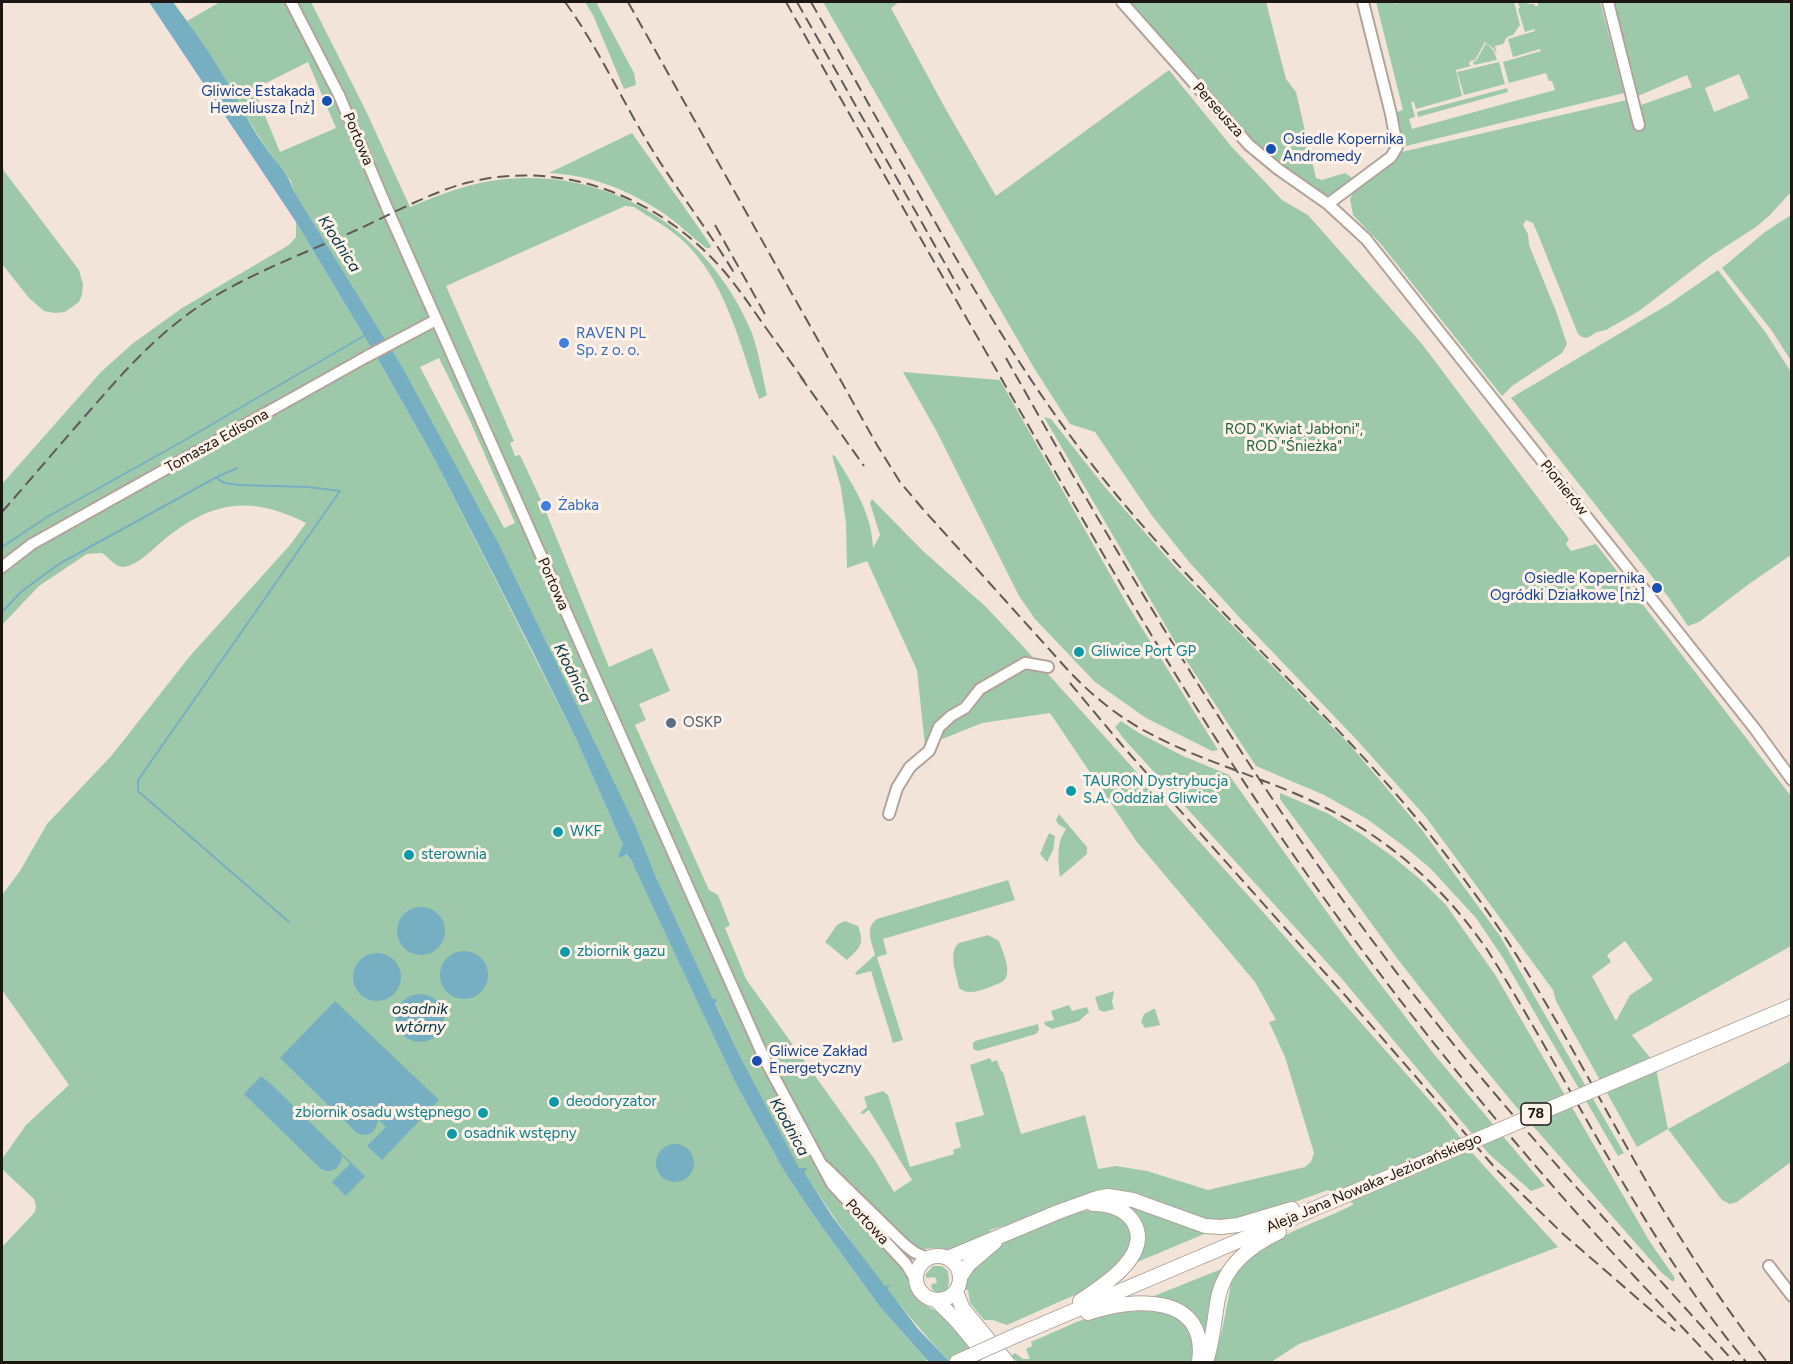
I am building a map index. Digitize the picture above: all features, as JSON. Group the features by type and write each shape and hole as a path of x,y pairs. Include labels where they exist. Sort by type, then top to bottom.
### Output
{"main road":[{"name":"Aleja Jana Nowaka-Jeziorańskiego","path":"957,1362 1791,1006"},
{"path":"948,1258 1058,1212 1108,1196 1133,1200 1205,1226 1221,1227 1266,1218 1307,1204 1338,1198"},
{"path":"1206,1362 1223,1282 1238,1259 1257,1244 1310,1218 1338,1198"},
{"path":"1023,1333 1096,1291 1125,1266 1137,1248 1136,1226 1126,1213 1112,1206 1085,1203"},
{"path":"960,1277 955,1263 942,1256 927,1258 921,1263 916,1271 915,1279 918,1290 923,1295 936,1300 951,1297 956,1292 960,1277 968,1265 1004,1235"},
{"path":"956,1292 963,1309 1007,1362"},
{"path":"936,1300 991,1362"},
{"path":"1023,1333 1102,1308 1124,1304 1176,1308 1194,1324 1201,1347 1198,1362"}],"street":[{"name":"Portowa","path":"291,2 339,94 436,320 764,1058 838,1192 906,1263 915,1279"},
{"name":"Perseusza","path":"1122,2 1249,145 1278,169 1328,204"},
{"path":"1328,204 1391,157 1397,147 1363,2"},
{"path":"1608,2 1640,125"},
{"name":"Pionierów","path":"1328,204 1366,239 1755,729 1791,780"},
{"name":"Tomasza Edisona","path":"2,567 32,544 436,320"},
{"path":"889,814 897,788 910,767 929,751 939,727 951,716 965,708 980,688 1025,663 1048,667"},
{"name":"Portowa","path":"821,1163 905,1245 927,1258"},
{"path":"1769,1266 1791,1296"}],"green space":[{"path":"220,2 311,2 366,111 410,207 457,189 506,179 546,179 585,185 621,197 654,215 685,238 712,265 734,297 757,348 767,395 759,399 738,335 709,272 680,238 634,207 625,206 446,286 514,441 510,443 515,456 520,455 541,500 537,502 542,514 546,512 609,667 652,648 670,691 639,704 646,720 635,725 709,890 718,895 730,925 725,928 746,979 875,1160 894,1192 912,1180 869,1110 863,1114 860,1113 867,1107 864,1097 883,1091 888,1095 910,1167 954,1154 953,1150 961,1147 955,1123 984,1115 970,1065 990,1058 992,1062 997,1060 1003,1072 1021,1134 1085,1115 1098,1169 1116,1166 1147,1171 1208,1190 1305,1167 1311,1162 1314,1153 1285,1057 1269,1022 1276,1020 1255,982 1137,842 1050,713 982,723 925,746 917,670 867,561 847,568 846,523 841,488 832,455 835,456 848,478 865,511 873,548 880,535 870,503 872,499 923,551 985,606 1020,643 1255,903 1440,1112 1475,1156 1558,1247 1299,1344 1271,1362 1213,1362 1222,1331 1232,1279 1241,1265 1270,1243 1354,1204 1328,1190 1244,1217 1218,1222 1195,1217 1134,1193 1112,1190 1091,1193 1026,1219 990,1230 961,1247 951,1250 923,1249 904,1269 920,1302 946,1317 985,1362 950,1362 872,1270 803,1171 806,1168 799,1169 739,1054 656,877 637,829 500,546 403,368 293,190 291,181 264,145 223,75 187,21","holes":["308,62 336,128 280,152 254,89","439,358 470,421 515,523 504,528 420,367"]},
{"path":"585,2 596,2 634,73 636,85 624,89 593,15"},
{"name":"ROD \"Kwiat Jabłoni\", ROD \"Śnieżka\"","path":"823,2 899,2 891,8 996,196 1169,70 1231,146 1282,200 1308,215 1422,344 1569,539 1566,544 1571,551 1596,544 1791,796 1791,946 1632,1035 1655,1064 1668,1129 1637,1147 1556,1001 1553,990 1425,816 1190,563 1153,517 1095,432 1070,424 1034,368","holes":["1625,941 1653,980 1630,995 1616,1021 1592,976 1611,962 1607,955"]},
{"path":"1123,2 1266,2 1286,79 1296,92 1316,178 1322,180 1345,173 1358,186 1390,165 1397,153 1631,99 1634,111 1641,109 1641,105 1692,87 1687,75 1638,96 1614,2 1791,2 1791,192 1756,227 1711,256 1639,311 1587,338 1578,334 1533,223 1526,220 1523,225 1528,234 1529,245 1567,344 1562,353 1512,386 1502,396 1380,243 1353,215 1350,199 1362,185 1328,204 1278,169","holes":["1739,74 1749,98 1714,112 1705,88"]},
{"path":"1376,2 1394,2 1395,4 1397,2 1514,2 1520,25 1513,35 1507,37 1503,44 1495,46 1497,54 1485,42 1475,60 1470,61 1471,66 1456,70 1462,96 1416,109 1414,102 1411,102 1415,117 1409,119 1412,129 1555,90 1546,73 1509,83 1503,62 1541,51 1540,49 1513,57 1508,39 1535,31 1535,29 1525,32 1518,2 1538,6 1538,2 1600,2 1624,93 1402,147 1391,114 1403,110"},
{"path":"1486,43 1494,51 1497,60 1474,65 1473,62 1476,61"},
{"path":"1499,62 1505,84 1464,95 1457,72"},
{"path":"1507,88 1508,92 1418,117 1417,112"},
{"path":"632,133 701,231 711,246 710,248 706,248 666,215 625,192 580,177 549,173"},
{"path":"2,165 4,171 79,270 83,284 82,295 79,302 65,312 44,311 29,298 2,264"},
{"path":"1791,215 1791,361 1772,331 1722,268 1765,232"},
{"path":"296,222 434,458 578,743 623,845 621,858 627,854 639,875 736,1084 784,1171 880,1307 927,1360 923,1362 2,1362 2,1247 35,1212 36,1206 34,1199 2,1169 2,1159 26,1125 69,1085 2,990 2,895 20,871 47,824 112,755 190,656 290,545 306,523 265,508 228,507 211,511 177,530 143,558 129,566 118,566 102,553 87,554 39,586 2,625 2,484 101,372 132,344 182,308 289,245 296,237"},
{"path":"1718,270 1766,333 1791,372 1791,555 1699,622 1688,626 1669,598 1511,398 1669,304"},
{"path":"903,372 1000,380 1127,604 1218,750 1212,751 1146,718 1095,682 1035,619 1019,596 936,430"},
{"path":"1044,417 1051,419 1104,486 1177,569 1350,745 1422,830 1500,936 1624,1153 1618,1156 1503,958 1476,918 1430,868 1367,819 1324,795 1256,766 1182,654"},
{"path":"1121,721 1183,756 1229,775 1352,947 1433,1053 1545,1186 1531,1191 1489,1154 1342,979 1124,739 1115,727"},
{"path":"1280,793 1327,813 1361,834 1421,880 1446,905 1496,976 1650,1242 1675,1278 1673,1282 1662,1273 1518,1109 1466,1046 1396,957 1280,799"},
{"path":"1059,814 1087,847 1087,854 1060,877 1059,846 1066,829 1056,820"},
{"path":"1049,833 1055,836 1053,850 1047,862 1040,854"},
{"path":"1008,880 1015,900 883,939 887,954 877,957 903,1040 893,1043 871,971 856,975 855,973 875,955 870,936 873,923 877,919"},
{"path":"845,921 858,926 861,938 858,949 847,960 825,942 837,925"},
{"path":"988,935 999,941 1007,974 1002,982 980,991 963,991 959,988 954,964 955,947 959,943"},
{"path":"1114,991 1112,1002 1114,1009 1104,1012 1099,1010 1095,997"},
{"path":"1069,1005 1072,1011 1087,1007 1089,1012 1079,1021 1052,1029 1045,1025 1044,1022 1054,1020 1051,1011"},
{"path":"1155,1009 1160,1025 1145,1028 1141,1022 1144,1014"},
{"path":"1038,1024 1039,1030 1036,1034 978,1051 973,1049 975,1041"},
{"path":"1791,1061 1791,1162 1737,1202 1730,1204 1722,1200 1668,1129"},
{"path":"1125,1203 1209,1232 1135,1263 1143,1249 1143,1232"},
{"path":"1091,1210 1119,1214 1127,1222 1132,1237 1127,1253 1099,1282 1007,1325 993,1320 984,1320 970,1303 968,1290 964,1289 968,1271 1004,1240 1074,1213"},
{"path":"933,1266 942,1266 948,1271 947,1293 934,1291 931,1286 937,1283 935,1277 927,1278 925,1275"},
{"path":"1224,1268 1205,1341 1201,1327 1193,1314 1154,1296"},
{"path":"1123,1309 1159,1310 1182,1319 1194,1338 1194,1362 1018,1362 1011,1356 1015,1353 1023,1359 1030,1359 1026,1349 1032,1346 1031,1342 1079,1321"}],"water":[{"path":"149,2 173,2 199,38 258,136 288,178 293,190 403,368 500,546 637,829 656,877 713,999 717,1001 715,1003 739,1054 799,1168 806,1168 804,1172 832,1216 885,1286 890,1286 887,1288 918,1329 950,1362 929,1362 880,1307 784,1171 736,1084 632,862 627,854 621,858 618,856 623,845 578,743 434,458 296,222"},
{"name":"osadnik wtórny","path":"416,907 426,907 438,914 445,926 445,936 438,948 426,955 416,955 401,944 397,936 397,926 408,911"},
{"name":"osadnik wtórny","path":"459,951 469,951 481,958 488,970 488,980 481,992 469,999 459,999 444,988 440,980 440,970 451,955"},
{"name":"osadnik wtórny","path":"372,953 382,953 394,960 401,972 401,982 394,994 382,1001 372,1001 357,990 353,982 353,972 364,957"},
{"name":"osadnik wtórny","path":"415,994 425,994 437,1001 444,1013 444,1023 437,1035 425,1042 415,1042 400,1031 396,1023 396,1013 407,998"},
{"path":"335,1001 439,1100 382,1160 367,1146 386,1127 378,1119 376,1127 369,1134 357,1133 280,1058"},
{"path":"261,1076 365,1176 346,1196 332,1182 350,1164 342,1155 340,1163 333,1170 321,1169 244,1094"},
{"path":"675,1144 689,1149 694,1163 689,1177 675,1182 661,1177 656,1163 661,1149"}],"waterway":[{"path":"2,547 47,517 367,334"},
{"path":"237,468 217,477 225,483 239,485 308,487 340,491 138,780 138,791 289,922"},
{"path":"2,612 22,591 59,564 217,477"}],"railway":[{"path":"565,2 598,54 648,143 736,276"},
{"path":"628,2 900,482 1067,669 1114,711 1134,725 1167,742 1304,797 1350,821 1395,852 1436,888 1488,951 1641,1213 1709,1314 1746,1362"},
{"path":"786,2 1111,567 1218,742 1294,856 1391,989 1480,1101 1591,1229 1715,1362"},
{"path":"797,2 960,290"},
{"path":"811,2 962,268 1008,344 1057,417 1138,521 1367,761 1455,867 1521,962 1684,1244 1724,1304 1767,1362"},
{"path":"2,512 124,372 151,345 195,309 276,265 426,197 466,183 502,177 538,176 573,180 606,190 639,204 669,222 698,244 730,278 771,335"},
{"path":"715,225 766,316"},
{"path":"766,328 805,382"},
{"path":"1006,358 1186,665 1283,815 1334,888 1428,1012 1513,1115 1734,1362"},
{"path":"800,376 864,466"},
{"path":"1070,683 1126,750 1343,993 1496,1169 1562,1233 1675,1331"}],"place":[{"name":"Gliwice Estakada Heweliusza [nż]","path":"327,101"},
{"name":"Osiedle Kopernika Andromedy","path":"1271,149"},
{"name":"RAVEN PL Sp. z o. o.","path":"564,343"},
{"name":"Żabka","path":"546,506"},
{"name":"Osiedle Kopernika Ogródki Działkowe [nż]","path":"1657,588"},
{"name":"Gliwice Port GP","path":"1079,652"},
{"name":"OSKP","path":"671,723"},
{"name":"TAURON Dystrybucja S.A. Oddział Gliwice","path":"1071,791"},
{"name":"WKF","path":"558,832"},
{"name":"sterownia","path":"409,855"},
{"name":"zbiornik gazu","path":"565,952"},
{"name":"Gliwice Zakład Energetyczny","path":"757,1061"},
{"name":"deodoryzator","path":"554,1102"},
{"name":"zbiornik osadu wstępnego","path":"483,1113"},
{"name":"osadnik wstępny","path":"452,1134"}],"water label":[{"name":"Kłodnica","path":"339,244"},
{"name":"Kłodnica","path":"572,673"},
{"name":"Kłodnica","path":"789,1127"}]}
